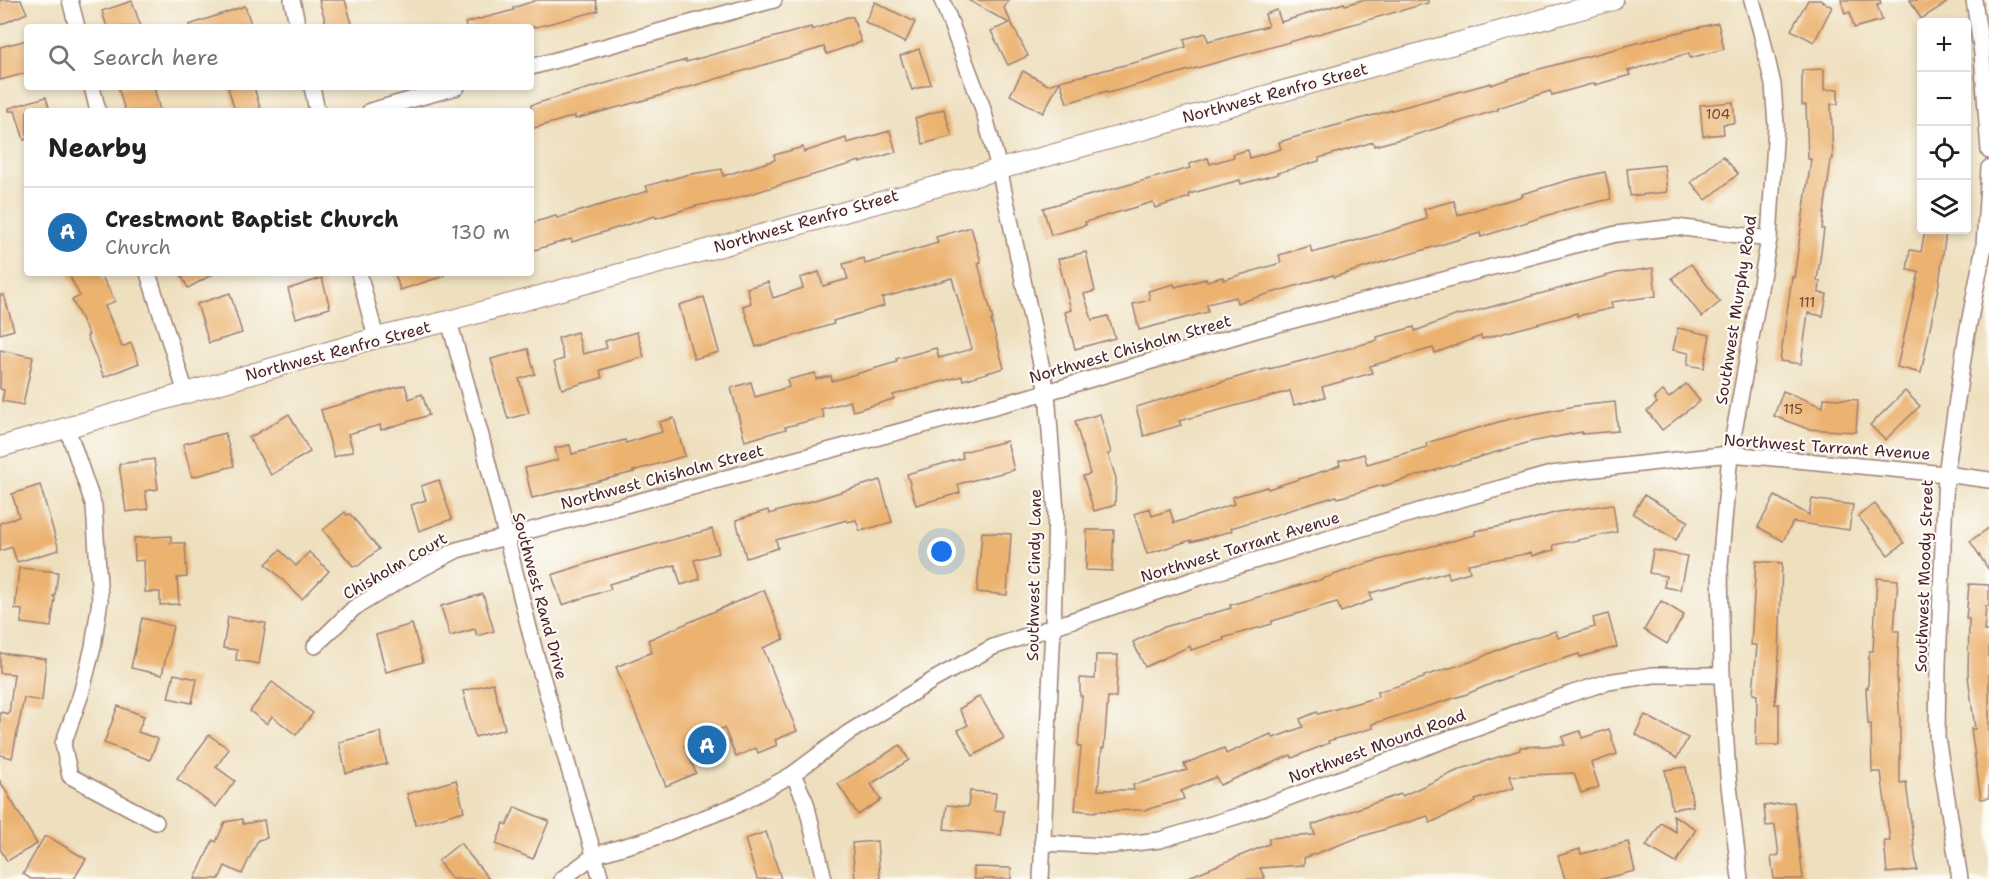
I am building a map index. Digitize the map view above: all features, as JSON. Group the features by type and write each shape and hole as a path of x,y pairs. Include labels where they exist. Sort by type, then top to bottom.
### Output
{"main road":[{"name":"Northwest Renfro Street","path":"0,447 376,338 449,321 1613,0"}],"street":[{"path":"70,0 76,24"},
{"path":"292,0 297,24"},
{"path":"534,66 774,0"},
{"name":"Southwest Cindy Lane","path":"942,0 982,106 999,168 1047,392 1056,512 1041,879"},
{"name":"Southwest Murphy Road","path":"1740,879 1728,777 1722,675 1720,566 1730,454 1769,239 1776,125 1773,85 1752,0"},
{"path":"1974,0 1982,54 1989,152"},
{"path":"93,90 97,108"},
{"path":"313,90 316,108"},
{"path":"381,108 446,90"},
{"name":"Southwest Moody Street","path":"1960,879 1937,737 1938,664 1946,474 1966,339 1984,246 1989,168"},
{"name":"Northwest Chisholm Street","path":"505,537 1047,392 1268,327 1616,234 1676,227 1769,239"},
{"path":"149,276 186,393"},
{"path":"360,276 376,338"},
{"name":"Southwest Rand Drive","path":"449,321 481,436 535,652 601,879"},
{"path":"67,428 94,506 100,600 93,647 81,694 63,744 70,776 156,822"},
{"name":"Northwest Tarrant Avenue","path":"562,879 595,855 653,838 737,805 793,774 848,733 993,647 1207,575 1436,506 1551,474 1730,454 1989,480"},
{"name":"Chisholm Court","path":"315,646 354,608 404,578 457,550 505,537"},
{"name":"Northwest Mound Road","path":"1042,843 1108,846 1160,840 1244,814 1608,682 1654,675 1722,675"},
{"path":"793,774 806,803 824,879"}],"building":[{"path":"0,0 21,0 27,13 0,25"},
{"path":"319,0 345,0 352,24 326,24"},
{"path":"537,0 596,0 598,11 536,27 534,24 465,24 514,10 513,8"},
{"path":"968,0 1009,0 1004,8 1028,56 1008,65 991,31 1009,23"},
{"path":"1362,0 1428,0 1428,3 1067,103 1060,81 1186,47 1184,39 1206,33 1208,41 1268,26 1265,14 1277,10 1281,22 1344,3 1345,5"},
{"path":"1808,0 1820,0 1832,7 1814,42 1791,30"},
{"path":"1841,0 1880,0 1881,4 1877,5 1882,20 1854,28 1850,12 1845,14"},
{"path":"1910,0 1951,0 1923,18"},
{"path":"132,1 140,24 106,24 102,11"},
{"path":"875,2 915,22 905,43 865,22"},
{"path":"245,6 251,24 192,24"},
{"path":"847,17 853,17 861,42 827,54 824,47 659,96 534,128 534,108 531,108 531,105 686,60 686,62 811,27 812,30"},
{"path":"1718,23 1724,49 1690,58 1689,53 1628,71 1630,75 1595,85 1595,83 1552,95 1550,91 1498,108 1498,110 1408,137 1374,146 1373,142 1319,158 1319,161 1278,174 1241,184 1240,180 1189,194 1190,197 1155,208 1153,202 1085,222 1086,225 1051,235 1043,208 1190,168 1189,164 1208,158 1210,164 1248,150 1250,158 1281,149 1279,142 1323,129 1491,83 1491,85 1532,71"},
{"path":"24,41 24,74 0,80 0,47"},
{"path":"919,49 931,84 912,90 900,56"},
{"path":"1824,69 1824,90 1838,89 1838,104 1831,104 1833,159 1831,159 1817,281 1820,281 1819,293 1827,294 1823,316 1808,313 1801,364 1780,361 1811,159 1808,159 1806,105 1802,105 1802,70"},
{"path":"1023,71 1048,85 1060,81 1043,113 1010,95"},
{"path":"119,90 155,90 159,108 124,108"},
{"path":"229,90 255,90 260,108 234,108"},
{"path":"46,97 49,108 24,108 24,140 15,111 9,111 9,108"},
{"path":"1733,102 1735,123 1723,124 1724,134 1703,136 1700,105"},
{"path":"944,109 952,136 923,144 915,118"},
{"path":"890,131 896,152 727,201 700,205 656,218 655,216 572,242 571,239 534,250 534,222 556,216 557,218 648,191 646,186 686,175 722,169 723,176 775,160 774,155 803,147 804,152 846,138 847,143"},
{"path":"1723,156 1738,174 1706,200 1691,182"},
{"path":"1664,165 1667,192 1630,196 1627,169"},
{"path":"1605,172 1611,199 1564,210 1481,237 1480,233 1334,277 1333,275 1237,303 1236,297 1207,304 1208,312 1139,330 1133,304 1150,300 1148,291 1206,279 1207,281 1223,277 1223,280 1281,263 1279,255 1310,246 1312,253 1376,235 1427,219 1424,209 1442,204 1454,201 1458,215 1569,180"},
{"path":"971,227 1004,368 963,380 962,376 893,395 894,399 853,411 850,401 821,409 824,417 745,441 731,388 751,382 755,397 789,387 787,380 815,373 816,379 831,376 832,381 936,348 939,358 972,349 952,278 882,298 884,306 833,321 834,324 756,347 743,306 751,303 747,288 768,282 773,298 803,288 800,278 819,272 823,286 848,279 843,264 864,258 865,264 938,243 936,237"},
{"path":"1924,234 1946,234 1939,283 1921,373 1897,367 1919,272 1907,270 1910,250 1921,252"},
{"path":"1086,252 1095,291 1084,294 1092,320 1108,316 1115,338 1075,349 1065,312 1071,310 1058,259"},
{"path":"1691,264 1720,302 1702,317 1672,278"},
{"path":"1653,268 1656,296 1611,302 1613,308 1577,316 1577,313 1482,339 1481,336 1435,353 1433,348 1370,366 1372,373 1322,387 1325,397 1294,405 1290,391 1179,421 1181,425 1144,436 1136,407 1269,368 1378,340 1377,337 1414,327 1415,331 1460,314 1617,273"},
{"path":"70,276 102,276 115,301 105,306 122,347 131,343 139,363 104,377 87,336 89,335 72,300 80,296"},
{"path":"182,276 210,276 188,288"},
{"path":"396,276 444,276 400,290"},
{"path":"322,278 330,308 296,318 288,289"},
{"path":"230,293 242,333 209,343 197,304"},
{"path":"0,295 4,295 14,330 0,334"},
{"path":"704,297 719,352 694,359 679,305"},
{"path":"1678,328 1710,335 1704,368 1687,365 1689,353 1673,350"},
{"path":"577,332 583,354 607,348 605,341 637,332 644,357 600,370 602,378 562,389 554,362 564,359 558,338"},
{"path":"528,349 535,374 519,379 529,413 508,419 491,359"},
{"path":"0,350 33,357 23,405 2,401 4,390 0,389"},
{"path":"1686,384 1700,401 1662,430 1647,411 1657,403 1654,398 1663,391 1669,398"},
{"path":"405,385 409,399 422,394 429,415 381,430 380,425 348,434 353,451 334,457 321,410"},
{"path":"1783,391 1823,407 1824,398 1858,400 1856,432 1808,429 1774,416"},
{"path":"1905,391 1920,406 1885,440 1870,425"},
{"path":"1615,402 1618,431 1582,434 1582,432 1530,442 1383,486 1338,498 1337,496 1231,528 1232,531 1191,542 1191,540 1147,554 1134,514 1150,508 1152,516 1170,510 1174,523 1234,504 1232,497 1267,487 1268,489 1330,469 1340,465 1339,461 1364,454 1367,464 1427,447 1426,443 1509,419 1575,406"},
{"path":"289,414 310,452 271,475 249,438"},
{"path":"1100,414 1111,453 1108,454 1116,478 1115,505 1094,511 1083,476 1090,474 1075,421"},
{"path":"674,418 685,456 634,472 532,498 525,468 558,460 555,448 570,445 572,454 625,440 626,443 662,432 659,422"},
{"path":"225,433 234,466 192,477 183,444"},
{"path":"1007,441 1014,470 958,484 960,493 916,505 907,474 963,458 962,452"},
{"path":"154,459 158,489 145,491 148,509 126,512 119,464"},
{"path":"439,480 452,519 419,531 411,505 426,500 421,486"},
{"path":"880,480 892,522 860,531 856,520 848,522 847,520 776,540 778,548 746,558 736,520 768,510 769,514"},
{"path":"40,485 59,550 17,562 12,547 0,551 0,523 19,517 12,494"},
{"path":"1644,495 1688,521 1676,540 1633,514"},
{"path":"1775,496 1809,515 1812,499 1853,505 1849,530 1793,522 1783,541 1758,527"},
{"path":"1613,504 1617,532 1553,545 1554,550 1532,556 1531,553 1468,564 1470,572 1449,578 1448,572 1370,593 1372,600 1341,612 1337,602 1272,621 1272,624 1191,650 1190,646 1145,667 1133,642 1161,628 1231,608 1230,605 1314,582 1368,563 1475,535 1475,531 1519,523 1558,512"},
{"path":"1875,504 1904,543 1888,555 1858,516"},
{"path":"345,512 347,515 350,514 379,549 358,566 353,566 323,530"},
{"path":"1989,528 1989,570 1970,541"},
{"path":"712,529 719,553 694,560 700,579 681,585 675,565 609,584 611,589 562,605 552,575 601,559"},
{"path":"1087,530 1114,530 1112,571 1086,570"},
{"path":"982,532 1011,534 1007,595 977,592"},
{"path":"171,536 171,543 185,543 187,577 177,578 179,604 160,605 160,592 145,592 144,560 135,561 134,538"},
{"path":"280,550 296,566 309,552 329,571 302,599 266,564"},
{"path":"1653,550 1687,556 1680,590 1664,587 1666,576 1649,573"},
{"path":"1756,561 1782,563 1775,704 1779,704 1779,745 1756,745 1757,695 1753,694 1757,645 1751,645"},
{"path":"19,568 58,572 55,596 53,596 55,598 51,627 21,623 22,610 15,609"},
{"path":"1877,578 1898,580 1894,631 1899,631 1897,676 1900,783 1906,782 1917,870 1887,873 1884,841 1890,841 1881,772 1872,772 1871,724 1868,724 1866,688 1868,688 1869,651 1873,651"},
{"path":"1969,584 1989,585 1989,606 1986,606 1984,631 1989,631 1989,798 1981,799 1971,729 1975,729 1968,676 1969,619 1966,619"},
{"path":"764,590 784,639 763,648 797,731 775,740 777,745 758,753 756,748 736,757 724,728 684,745 696,773 666,786 616,667 652,652 648,640"},
{"path":"483,594 494,631 477,636 475,629 450,636 441,606"},
{"path":"1661,601 1684,615 1667,644 1644,630"},
{"path":"1608,614 1617,647 1580,657 1579,654 1517,673 1467,694 1372,724 1373,728 1328,741 1329,743 1292,758 1291,755 1220,785 1216,777 1181,791 1184,799 1145,810 1095,812 1075,810 1081,747 1078,746 1082,696 1080,696 1080,678 1095,679 1096,655 1118,655 1116,697 1108,697 1098,790 1134,790 1133,785 1187,770 1184,764 1224,748 1226,754 1271,734 1273,738 1303,727 1300,719 1317,712 1318,714 1378,697 1377,692 1470,662 1511,644 1556,631 1558,638 1595,627 1593,618"},
{"path":"228,617 266,623 259,664 236,660 237,650 223,648"},
{"path":"142,618 173,626 162,675 131,668"},
{"path":"412,624 423,662 386,672 376,635"},
{"path":"0,653 46,659 42,701 24,698 12,758 0,755 0,712 9,714 14,674 0,673"},
{"path":"174,674 197,679 192,703 168,698"},
{"path":"272,682 313,713 296,735 272,716 267,724 250,711"},
{"path":"493,683 505,729 475,737 463,691"},
{"path":"980,696 1004,738 973,756 958,730 968,725 959,709"},
{"path":"118,706 144,716 138,732 158,739 150,760 104,743"},
{"path":"1645,715 1688,738 1677,758 1635,734"},
{"path":"1609,729 1617,754 1591,763 1599,787 1581,793 1574,773 1510,776 1514,788 1475,800 1476,802 1430,823 1428,816 1360,837 1304,858 1304,865 1260,868 1265,879 1184,879 1269,844 1269,838 1315,835 1312,825 1401,794 1402,796 1461,769 1520,750 1520,747 1565,745 1562,737 1580,731 1582,738"},
{"path":"380,732 387,764 346,773 339,742"},
{"path":"209,735 229,749 216,767 235,781 216,807 177,779"},
{"path":"900,745 909,760 871,784 881,800 858,815 838,784"},
{"path":"1686,767 1693,806 1672,809 1665,770"},
{"path":"456,780 464,811 416,825 407,794"},
{"path":"0,781 37,844 7,861 0,849"},
{"path":"970,791 996,793 994,810 1004,811 1001,835 944,829 947,805 968,807"},
{"path":"1794,802 1803,879 1774,879 1771,857 1779,855 1775,825 1766,826 1764,806"},
{"path":"515,807 549,821 533,859 496,844 504,823 507,825"},
{"path":"1673,815 1696,829 1676,863 1646,846 1661,823 1676,832"},
{"path":"242,819 243,824 264,820 267,838 258,840 242,874 225,866 219,879 195,879 213,840 216,842 225,822"},
{"path":"766,832 781,879 757,879 745,839"},
{"path":"44,837 49,837 86,859 74,879 31,879 23,874"},
{"path":"877,841 880,879 855,879 852,843"},
{"path":"1628,842 1635,871 1602,879 1565,879 1558,856 1580,849 1581,854"},
{"path":"460,843 489,879 452,879 438,861"},
{"path":"974,867 1011,868 1011,879 974,879"}],"place":[{"name":"Crestmont Baptist Church","path":"707,745"}]}
